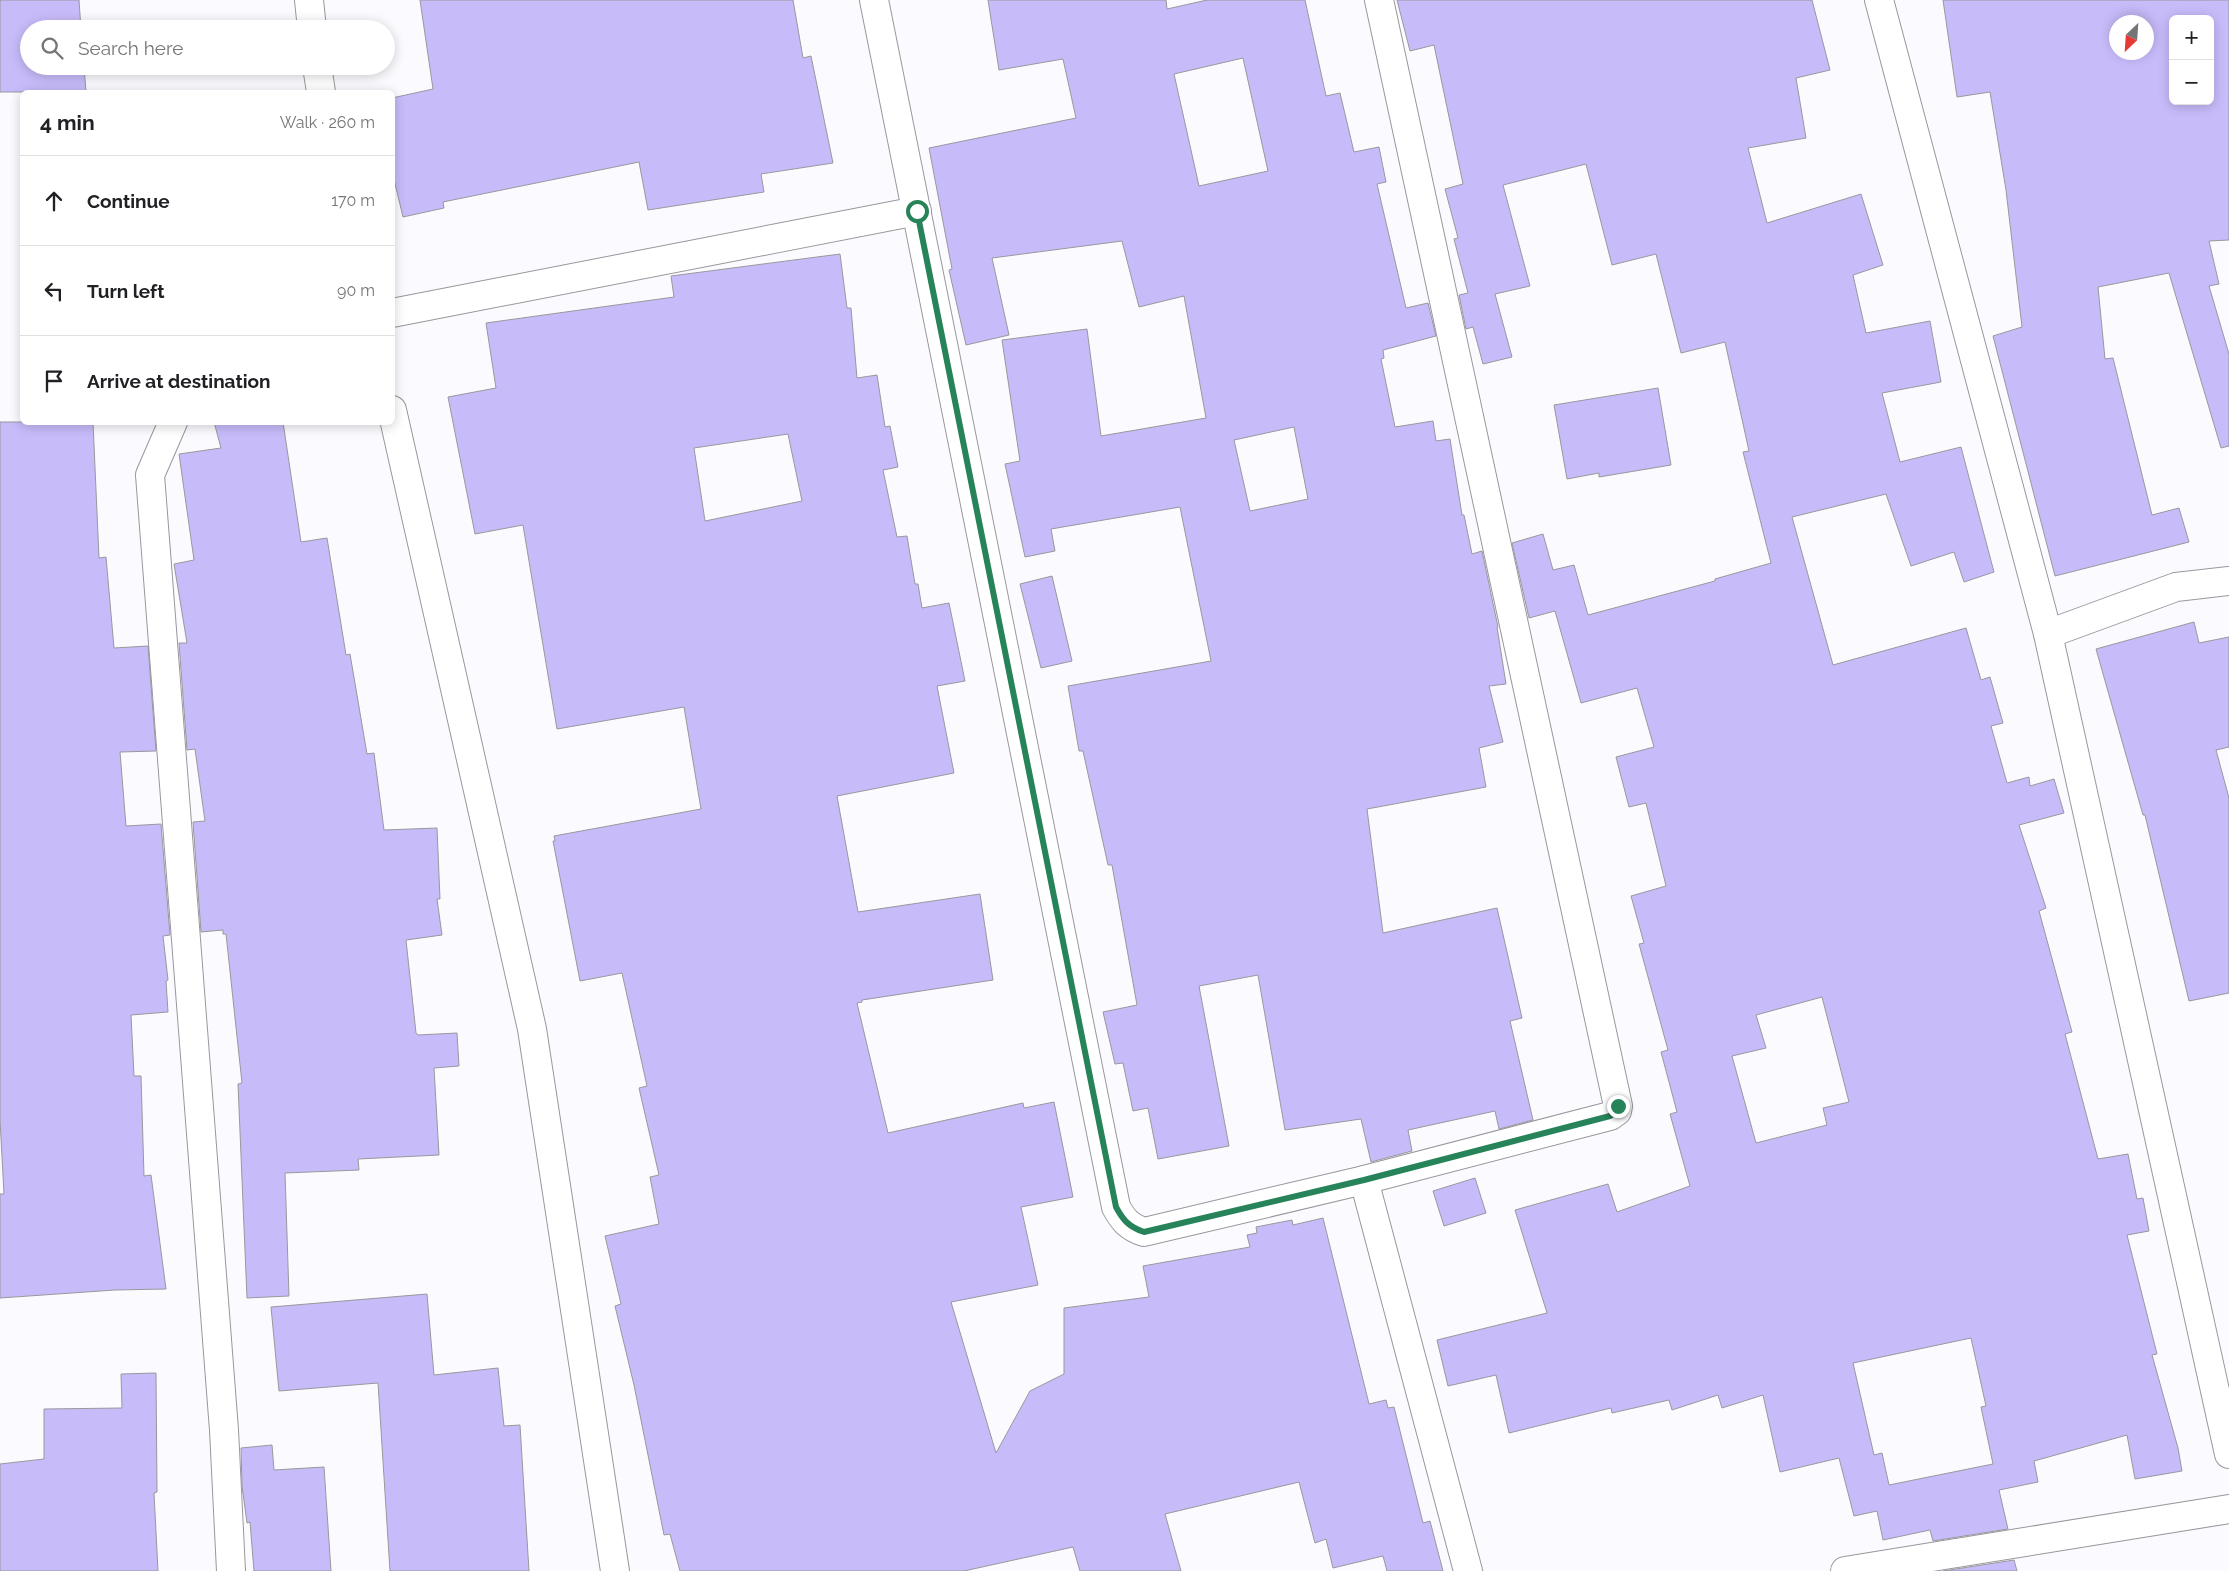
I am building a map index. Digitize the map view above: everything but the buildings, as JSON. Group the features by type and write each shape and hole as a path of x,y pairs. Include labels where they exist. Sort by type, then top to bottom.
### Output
{"street":[{"path":"309,0 311,20"},
{"path":"874,0 1116,1207 1123,1220 1132,1228 1144,1232 1364,1180 1610,1116 1617,1111 1618,1106 1379,0"},
{"path":"1879,0 2048,634 2229,1454"},
{"path":"395,312 917,211"},
{"path":"395,423 532,1029 615,1571"},
{"path":"172,425 150,475 224,1430 231,1571"},
{"path":"2048,634 2176,587 2229,581"},
{"path":"1364,1180 1468,1571"},
{"path":"1845,1571 2229,1509"}],"route":[{"path":"917,211 1116,1207 1123,1220 1132,1228 1144,1232 1364,1180 1610,1116 1617,1111 1618,1106"}]}
